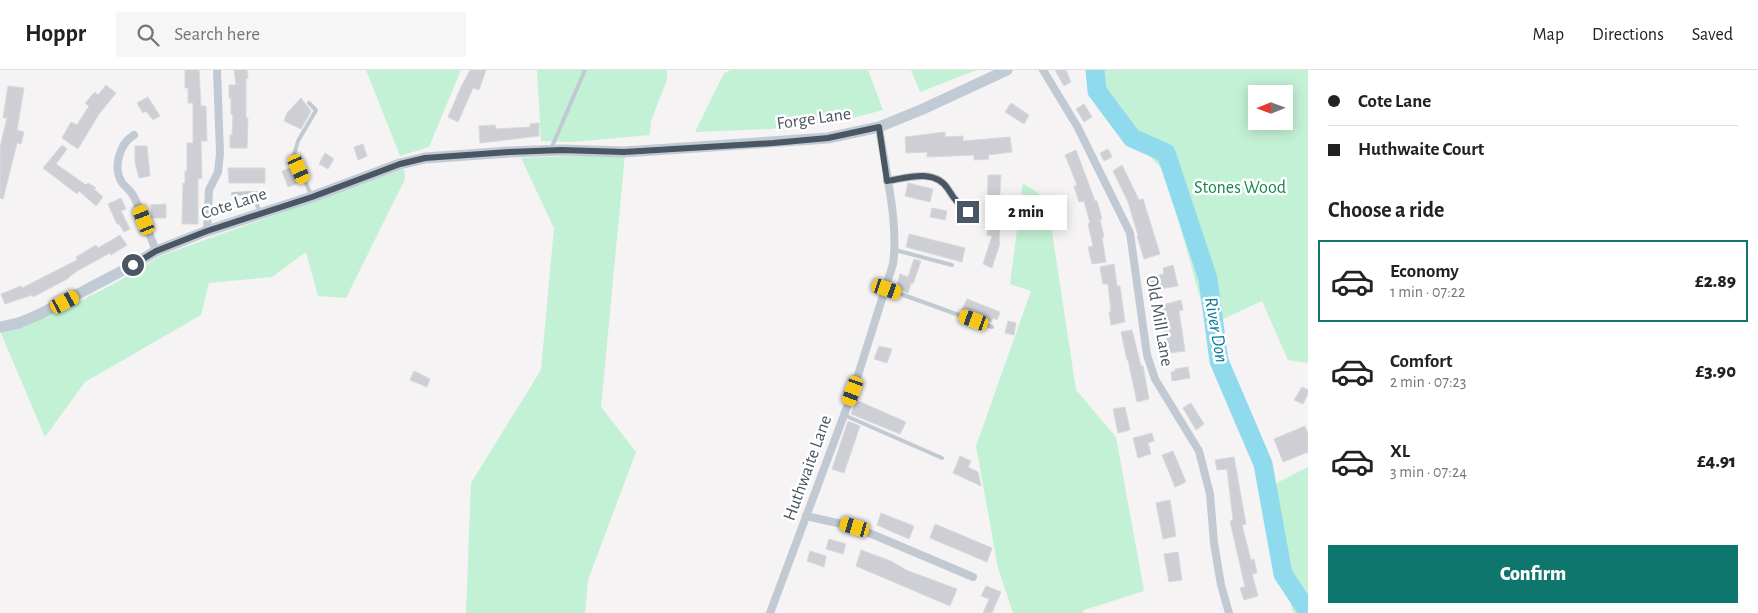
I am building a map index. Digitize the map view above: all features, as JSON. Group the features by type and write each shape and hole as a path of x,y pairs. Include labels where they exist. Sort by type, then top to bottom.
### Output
{"street":[{"path":"207,231 209,190 218,172 220,153 217,70"},
{"name":"Forge Lane","path":"613,152 819,139 879,127 1007,70"},
{"name":"Old Mill Lane","path":"1043,70 1077,126 1130,233 1148,355 1155,379 1199,451 1210,494 1214,543 1221,585 1229,613"},
{"name":"Huthwaite Lane","path":"770,613 844,416 894,264 895,250 879,127"},
{"path":"134,135 122,146 118,160 119,169 122,182 133,193 156,251"},
{"name":"Cote Lane","path":"0,327 19,323 65,302 156,251 207,231 312,197 400,164 425,158 509,152 613,152"},
{"path":"887,181 933,176 943,182 958,205 971,210 969,221"},
{"path":"806,516 855,527 973,577"}],"lane":[{"path":"551,151 584,70"},
{"path":"309,103 316,110 298,141 294,155 312,197"},
{"path":"252,193 261,214"},
{"path":"234,194 265,193"},
{"path":"895,250 952,265"},
{"path":"887,289 992,327"},
{"path":"844,416 942,458"}],"green space":[{"path":"366,70 461,70 429,147 400,156"},
{"path":"537,70 667,70 667,80 651,121 650,135 573,142 541,141"},
{"path":"731,70 868,70 883,110 841,121 770,129 695,132 724,73"},
{"path":"911,70 977,70 920,92"},
{"name":"Stones Wood","path":"1087,70 1308,70 1308,363 1288,360 1262,301 1208,326 1165,172 1105,109"},
{"path":"625,154 601,407 636,452 588,580 585,613 466,613 471,483 541,370 554,228 521,158"},
{"path":"404,169 405,179 346,298 318,296 306,252 272,277 209,283 201,315 85,382 45,437 0,331 33,321 74,304 147,265 160,256"},
{"path":"1023,183 1047,199 1076,390 1116,437 1144,591 1084,610 1083,613 1013,613 998,568 976,446 1031,291 1010,284"},
{"path":"1308,467 1308,613 1293,613 1263,490"}],"building":[{"path":"185,70 199,70 201,106 206,106 207,141 201,141 202,178 198,179 198,224 182,224 183,183 185,183 185,171 187,171 187,143 193,143 193,103 188,103 188,88 185,88"},
{"path":"234,70 247,70 247,148 230,148 233,115 231,114 229,85 236,85"},
{"path":"470,70 486,70 479,90 473,88 458,122 448,117"},
{"path":"1055,70 1066,70 1071,82 1064,86"},
{"path":"106,85 116,93 99,114 78,149 62,138 71,122 77,125 89,106 85,103 95,92 98,95"},
{"path":"8,86 24,88 17,130 24,132 21,144 17,143 3,199 0,198 0,147 7,118 3,118"},
{"path":"148,97 160,116 153,120 146,111 143,113 137,103"},
{"path":"301,98 311,111 301,129 284,121 287,113"},
{"path":"1011,103 1029,115 1024,124 1005,112"},
{"path":"1084,104 1092,117 1084,122 1076,109"},
{"path":"539,123 539,136 480,143 479,126 495,125 496,129 530,127 530,124"},
{"path":"945,132 945,137 963,136 963,141 1010,137 1012,152 988,155 989,159 974,160 974,155 927,157 927,152 906,153 905,137"},
{"path":"363,144 367,156 358,160 354,147"},
{"path":"62,145 67,149 56,164 86,185 88,183 96,188 94,189 103,197 96,206 79,191 77,194 43,168"},
{"path":"135,146 147,146 150,176 139,178 135,162"},
{"path":"1108,149 1112,157 1104,161 1100,153"},
{"path":"1076,150 1095,201 1097,201 1102,219 1100,219 1106,262 1092,264 1088,247 1093,246 1088,224 1090,223 1084,201 1079,202 1074,186 1077,185 1065,155"},
{"path":"325,153 334,159 328,169 319,164"},
{"path":"1122,165 1139,200 1143,199 1160,254 1144,259 1128,202 1113,171"},
{"path":"295,166 301,182 288,187 282,171"},
{"path":"228,168 265,168 265,183 229,183"},
{"path":"988,175 1001,175 999,206 1001,206 1000,243 992,268 983,264 992,236 987,235"},
{"path":"908,183 933,189 930,202 905,196"},
{"path":"121,198 126,209 121,211 130,229 124,232 119,224 117,224 108,204"},
{"path":"166,204 166,218 151,218 151,205"},
{"path":"932,208 947,211 945,220 930,217"},
{"path":"909,234 965,248 962,262 906,247"},
{"path":"120,235 127,245 111,255 110,253 33,297 32,295 5,304 1,294 21,286 22,288 77,260 76,257 96,245 98,248"},
{"path":"914,259 921,261 908,293 896,288 900,274 908,277"},
{"path":"1114,264 1117,286 1120,286 1125,322 1111,325 1108,284 1103,284 1100,267"},
{"path":"1173,265 1178,286 1152,290 1149,277 1164,274 1163,268"},
{"path":"967,299 1000,312 997,320 993,318 991,322 962,310"},
{"path":"1181,300 1183,310 1179,311 1185,351 1169,353 1165,331 1162,331 1155,307"},
{"path":"1008,321 1016,323 1014,335 1005,333"},
{"path":"1132,330 1141,366 1143,366 1149,399 1137,402 1121,332"},
{"path":"879,346 892,349 887,363 874,359"},
{"path":"1188,367 1190,378 1172,381 1171,372 1175,371 1175,369"},
{"path":"414,371 430,379 427,387 410,380"},
{"path":"1302,387 1308,390 1303,404 1294,400"},
{"path":"856,400 906,422 900,434 851,414"},
{"path":"1191,403 1204,424 1196,430 1183,408"},
{"path":"1125,407 1130,430 1118,433 1113,409"},
{"path":"848,421 860,426 844,473 832,469"},
{"path":"1305,426 1308,434 1308,452 1283,462 1274,439"},
{"path":"1152,433 1154,441 1148,443 1151,454 1138,458 1133,438"},
{"path":"1173,451 1186,482 1175,487 1162,455"},
{"path":"960,456 971,461 968,467 978,472 981,486 953,473"},
{"path":"1234,457 1246,524 1242,525 1251,560 1254,559 1257,573 1252,574 1258,596 1244,600 1240,588 1245,587 1230,521 1233,520 1227,469 1217,470 1215,460"},
{"path":"1170,500 1176,536 1163,539 1156,503"},
{"path":"881,513 914,526 909,539 877,525"},
{"path":"935,524 992,548 987,562 930,538"},
{"path":"829,539 846,544 843,554 826,549"},
{"path":"861,550 891,561 906,570 957,589 950,606 856,566"},
{"path":"810,551 826,556 824,567 807,561"},
{"path":"1178,552 1182,580 1169,582 1164,554"},
{"path":"986,586 1001,592 992,613 983,613 989,599 981,596"}],"waterway":[{"name":"River Don","path":"1095,70 1097,91 1132,138 1166,153 1208,279 1219,361 1263,464 1283,574 1308,612"}],"route":[{"path":"133,265 156,251 207,231 312,197 400,164 425,158 562,150 624,152 773,143 828,138 879,127 887,181 933,176 943,182 958,205 968,212"}]}
